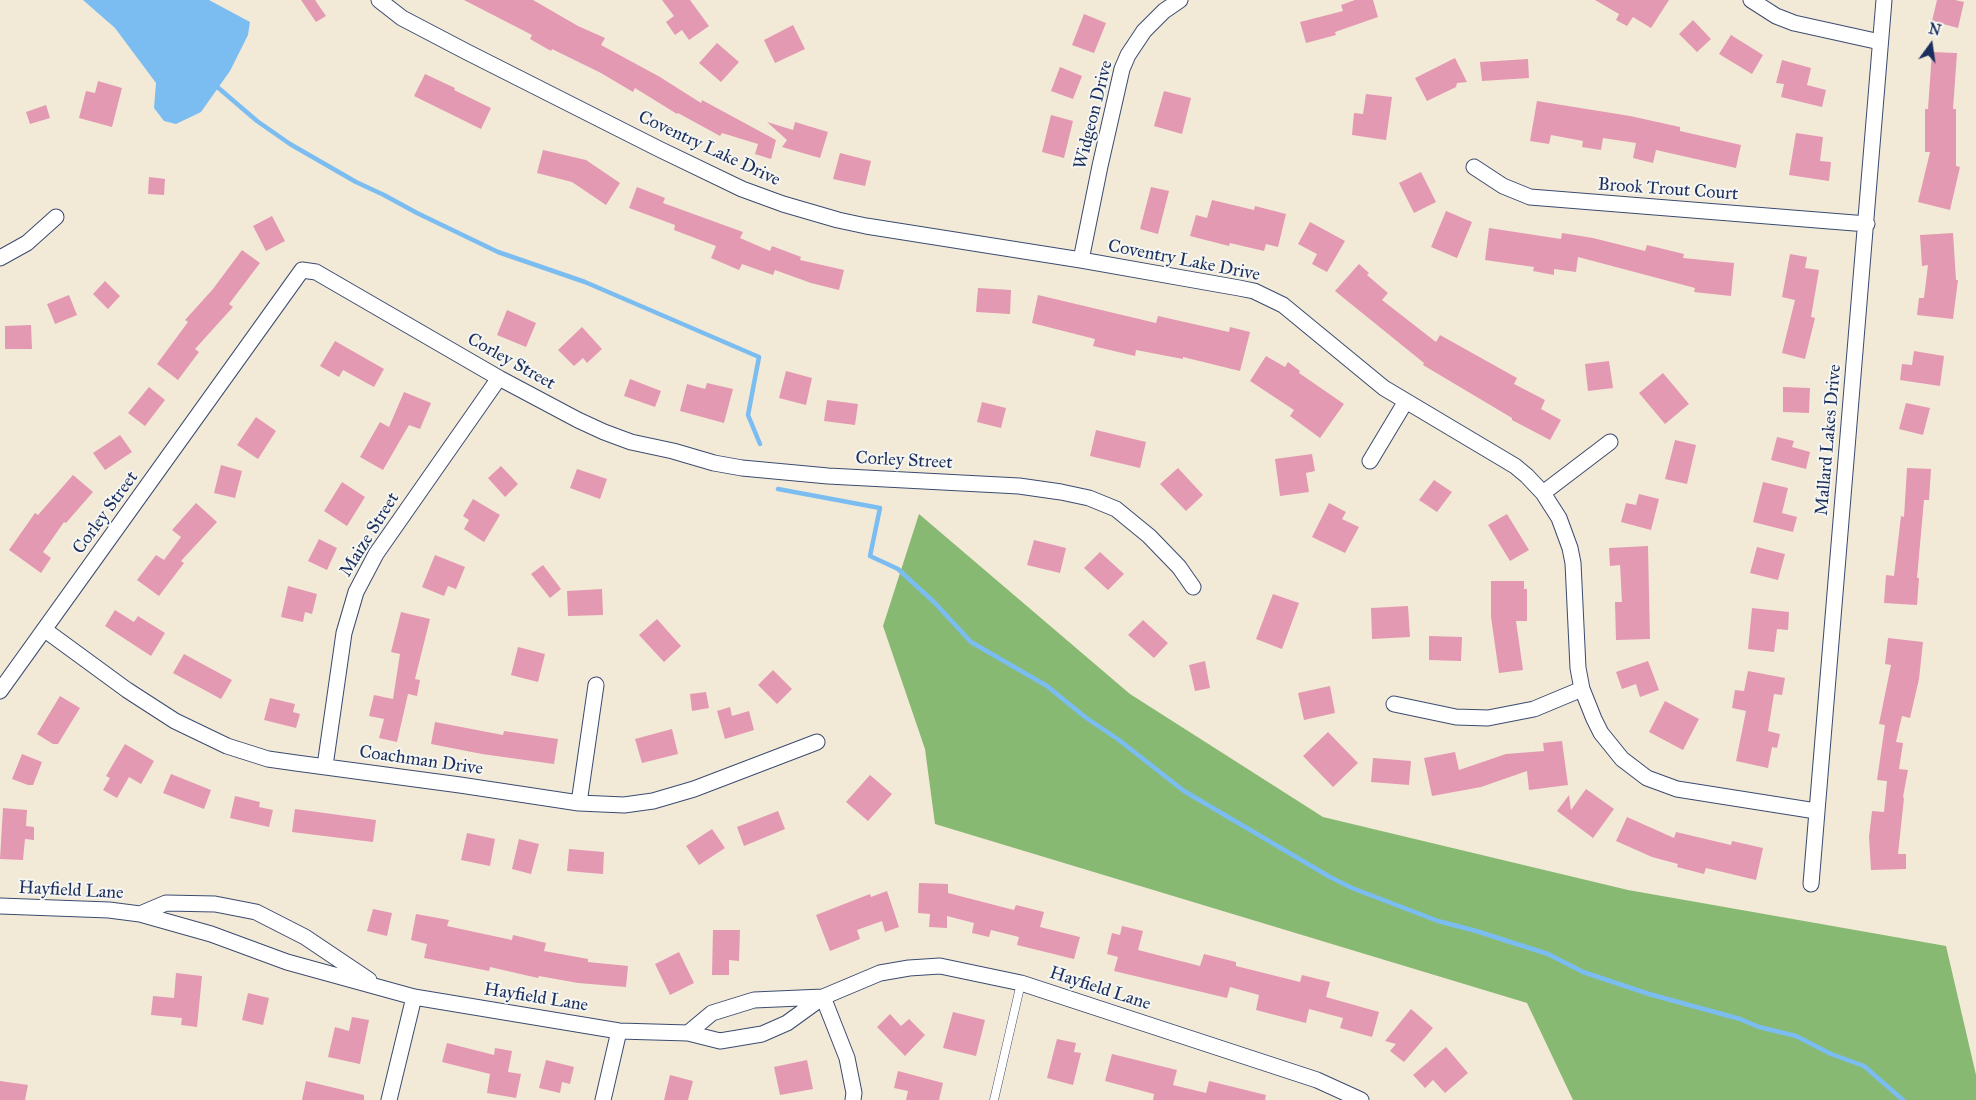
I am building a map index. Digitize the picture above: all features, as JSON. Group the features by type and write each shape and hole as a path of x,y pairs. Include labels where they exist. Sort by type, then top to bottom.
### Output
{"street":[{"name":"Coventry Lake Drive","path":"379,0 402,18 427,32 659,149 742,189 783,204 838,220 1239,288 1269,297 1283,305 1384,388 1515,466 1543,493 1559,518 1570,548 1573,563 1578,668 1582,690 1594,719 1622,759 1647,778 1677,789 1816,811"},
{"name":"Widgeon Drive","path":"1081,260 1122,69 1144,32 1164,11 1180,0"},
{"path":"1751,0 1776,16 1794,22 1880,42"},
{"name":"Mallard Lakes Drive","path":"1810,884 1867,224 1884,0"},
{"name":"Brook Trout Court","path":"1474,168 1503,186 1530,197 1867,224"},
{"path":"0,258 27,243 56,217"},
{"name":"Corley Street","path":"0,691 302,270 316,272 342,285 499,378 604,432 631,442 673,451 714,463 742,468 828,476 1019,486 1089,498 1116,509 1149,536 1179,567 1193,587"},
{"name":"Maize Street","path":"325,766 344,633 356,592 376,554 499,378"},
{"path":"1370,461 1406,401"},
{"path":"1543,493 1610,442"},
{"name":"Coachman Drive","path":"45,630 127,690 175,721 200,735 268,759 579,803 624,805 653,801 694,789 817,742"},
{"path":"579,803 596,685"},
{"path":"1394,704 1456,717 1488,718 1534,709 1582,690"},
{"name":"Hayfield Lane","path":"140,914 166,903 215,904 256,912 305,937 380,988"},
{"name":"Hayfield Lane","path":"0,906 109,910 140,914 211,934 287,962 414,997 619,1031 688,1033 720,1041 762,1034 787,1023 823,997 880,973 940,966 1021,983 1317,1080 1361,1100"},
{"path":"389,1100 414,997"},
{"path":"823,997 848,1058 854,1093 853,1100"},
{"name":"Hayfield Lane","path":"688,1033 712,1013 754,1000 823,997"},
{"path":"604,1100 619,1031"}],"lane":[{"path":"994,1100 1021,983"}],"green space":[{"path":"919,514 1130,694 1323,817 1628,890 1946,946 1976,1075 1976,1100 1573,1100 1527,1003 935,824 925,749 883,626"}],"water":[{"path":"83,0 209,0 250,22 248,35 230,71 201,112 176,124 164,121 154,108 156,83 115,28"}],"building":[{"path":"301,0 315,0 326,16 316,22"},
{"path":"464,0 533,0 578,26 605,38 601,45 660,77 701,103 702,100 776,140 771,159 755,154 758,144 722,133 720,136 677,114 635,88 633,92 601,73 552,49 551,51 530,39 532,35"},
{"path":"662,0 690,0 709,26 689,40 682,30 675,35 666,22 674,16"},
{"path":"1355,0 1373,0 1378,17 1335,32 1336,35 1306,43 1300,22 1343,11 1341,5"},
{"path":"1595,0 1669,0 1651,28 1633,17 1627,26 1616,20 1619,14"},
{"path":"1937,0 1964,2 1958,28 1932,21"},
{"path":"1084,14 1106,23 1094,53 1072,45"},
{"path":"1693,20 1711,39 1697,52 1679,34"},
{"path":"793,25 805,49 775,63 764,40"},
{"path":"1731,35 1763,55 1752,74 1719,54"},
{"path":"717,43 739,62 721,82 699,63"},
{"path":"1932,52 1957,53 1953,109 1956,109 1956,166 1960,167 1950,210 1918,202 1930,152 1925,152 1925,109 1928,109"},
{"path":"1455,58 1467,82 1457,83 1456,87 1427,101 1415,78"},
{"path":"1528,59 1529,78 1482,81 1480,62"},
{"path":"1782,60 1811,68 1807,85 1826,90 1822,107 1781,97 1784,84 1776,83"},
{"path":"1060,67 1082,76 1073,99 1051,91"},
{"path":"425,74 491,108 481,129 414,96"},
{"path":"98,81 122,88 112,127 79,118 86,91 95,93"},
{"path":"1164,91 1191,98 1182,134 1154,126"},
{"path":"1366,94 1392,97 1386,140 1352,135 1354,113 1363,114"},
{"path":"1537,101 1630,116 1680,127 1680,131 1741,145 1736,168 1656,150 1653,163 1633,158 1636,143 1603,138 1601,150 1582,147 1583,141 1551,135 1549,144 1530,141"},
{"path":"46,105 50,118 30,124 26,112"},
{"path":"1051,115 1073,121 1064,158 1042,152"},
{"path":"767,122 793,130 795,122 828,132 820,158 782,147 787,140"},
{"path":"1796,133 1823,137 1820,161 1831,162 1829,181 1789,175"},
{"path":"543,150 586,160 620,183 606,205 572,182 537,173"},
{"path":"840,153 871,161 865,186 833,179"},
{"path":"1421,172 1436,202 1414,213 1399,183"},
{"path":"149,177 165,179 164,195 148,194"},
{"path":"637,187 665,198 663,203 743,232 740,238 770,251 772,246 801,257 800,260 844,270 839,290 811,283 775,270 773,275 742,264 739,270 711,258 716,246 674,230 675,225 629,208"},
{"path":"1151,187 1169,191 1158,234 1140,229"},
{"path":"1212,200 1254,210 1255,206 1286,214 1278,247 1266,244 1264,251 1230,243 1229,246 1190,236 1196,215 1207,218"},
{"path":"1446,211 1472,222 1457,258 1431,247"},
{"path":"272,216 285,241 266,251 253,226"},
{"path":"1310,222 1345,241 1327,272 1312,264 1317,254 1298,244"},
{"path":"1489,228 1561,239 1562,233 1593,238 1645,251 1647,245 1684,254 1683,258 1734,263 1731,296 1694,292 1695,288 1578,257 1576,272 1554,269 1554,275 1533,271 1534,267 1485,260"},
{"path":"1953,233 1956,280 1958,280 1953,319 1917,315 1919,298 1924,298 1928,265 1922,266 1920,235"},
{"path":"242,250 260,263 229,304 233,307 195,349 199,352 178,380 157,364 188,322 185,320 213,289"},
{"path":"1790,254 1807,257 1805,268 1819,270 1811,317 1815,318 1805,359 1782,353 1795,300 1782,297"},
{"path":"1359,264 1369,273 1367,275 1388,293 1382,300 1436,342 1440,335 1517,378 1514,384 1545,400 1541,409 1561,420 1550,440 1512,420 1512,418 1423,365 1424,363 1335,291"},
{"path":"105,281 120,296 108,309 93,294"},
{"path":"978,288 1011,290 1010,314 976,312"},
{"path":"69,295 77,315 55,324 47,304"},
{"path":"1038,295 1156,323 1158,316 1229,332 1230,327 1250,332 1240,371 1183,357 1183,359 1136,350 1135,356 1093,346 1095,339 1032,323"},
{"path":"507,310 536,323 526,347 497,335"},
{"path":"31,325 32,349 5,349 5,326"},
{"path":"582,327 602,349 587,363 583,358 574,366 558,350"},
{"path":"335,341 384,369 374,387 343,370 339,377 320,366"},
{"path":"1914,351 1944,356 1940,386 1900,380 1902,364 1912,365"},
{"path":"1266,356 1285,367 1288,362 1300,371 1299,373 1344,404 1320,438 1290,416 1294,410 1250,381"},
{"path":"1609,361 1613,388 1588,391 1585,364"},
{"path":"786,371 812,378 806,405 779,398"},
{"path":"1663,373 1689,404 1665,424 1639,393"},
{"path":"630,379 661,391 655,407 624,396"},
{"path":"707,383 733,389 724,423 680,411 687,384 705,389"},
{"path":"149,387 165,400 145,426 128,413"},
{"path":"1783,387 1810,388 1809,413 1783,412"},
{"path":"404,392 431,403 420,429 409,425 383,470 360,457 380,422 389,427"},
{"path":"827,400 858,404 855,425 824,421"},
{"path":"982,402 1006,408 1001,428 977,422"},
{"path":"1906,403 1930,408 1923,435 1899,429"},
{"path":"256,417 276,431 258,459 237,445"},
{"path":"1096,430 1146,442 1140,468 1090,456"},
{"path":"120,435 132,452 105,470 93,453"},
{"path":"1777,437 1794,441 1792,447 1810,452 1806,469 1771,460"},
{"path":"1675,440 1696,445 1687,484 1665,479"},
{"path":"1312,454 1315,471 1306,473 1309,492 1280,496 1275,459"},
{"path":"221,465 242,471 235,498 214,493"},
{"path":"501,466 518,484 505,497 488,478"},
{"path":"1178,468 1203,495 1186,511 1160,484"},
{"path":"1907,468 1931,469 1929,500 1924,500 1917,578 1919,578 1917,605 1884,603 1886,575 1894,576 1901,516 1904,517"},
{"path":"577,469 607,479 600,499 570,488"},
{"path":"73,475 93,492 66,523 64,522 43,552 51,558 41,573 9,550 35,513 38,515"},
{"path":"1434,480 1452,492 1437,512 1419,500"},
{"path":"342,482 365,497 347,526 324,511"},
{"path":"1763,482 1788,488 1782,513 1797,517 1793,532 1753,522"},
{"path":"1639,494 1659,499 1651,530 1621,522 1626,503 1636,505"},
{"path":"473,499 500,515 484,542 464,529 469,520 463,516"},
{"path":"196,503 217,522 181,561 184,563 159,596 137,580 156,555 164,560 181,537 172,530"},
{"path":"1329,503 1346,512 1342,519 1359,527 1345,553 1312,537"},
{"path":"1507,514 1529,550 1510,561 1488,525"},
{"path":"319,539 337,548 327,570 308,561"},
{"path":"1034,540 1066,548 1060,573 1027,565"},
{"path":"1648,546 1650,639 1616,640 1615,602 1622,602 1620,565 1610,566 1609,548"},
{"path":"1757,547 1785,554 1778,580 1750,573"},
{"path":"1100,552 1124,574 1108,590 1084,568"},
{"path":"435,555 465,567 456,589 448,586 444,596 422,587"},
{"path":"543,565 561,589 550,598 531,574"},
{"path":"1491,581 1524,581 1524,589 1527,589 1527,621 1516,621 1523,670 1499,673 1491,617"},
{"path":"288,586 317,594 312,614 305,612 303,622 281,617"},
{"path":"602,589 603,615 568,616 567,591"},
{"path":"1273,594 1299,603 1282,649 1256,639"},
{"path":"1408,606 1410,637 1372,639 1371,608"},
{"path":"1752,608 1789,612 1788,630 1777,629 1774,652 1748,649"},
{"path":"115,610 134,622 138,616 165,633 151,656 105,626"},
{"path":"401,612 430,619 415,679 420,680 417,696 408,694 397,742 379,738 384,719 369,716 374,695 393,699 400,654 391,652"},
{"path":"657,619 681,646 664,662 639,635"},
{"path":"1143,620 1168,643 1154,658 1128,635"},
{"path":"1429,636 1462,637 1461,661 1429,660"},
{"path":"1888,638 1923,642 1919,679 1910,718 1902,716 1896,742 1903,743 1899,769 1908,770 1903,797 1898,854 1906,854 1906,869 1871,870 1869,837 1872,811 1884,812 1887,781 1877,780 1885,725 1879,724 1891,665 1885,664"},
{"path":"518,647 545,654 538,682 511,675"},
{"path":"184,654 232,680 221,699 173,673"},
{"path":"1205,661 1210,688 1195,691 1189,665"},
{"path":"1648,661 1659,690 1640,697 1636,684 1622,689 1616,672"},
{"path":"773,670 792,689 777,704 758,685"},
{"path":"1748,671 1785,678 1782,695 1774,694 1768,731 1780,734 1777,748 1772,747 1768,768 1736,761 1746,711 1732,708 1735,690 1744,691"},
{"path":"1330,686 1335,713 1304,720 1298,693"},
{"path":"706,692 709,708 692,711 690,694"},
{"path":"60,696 80,708 58,744 53,744 37,734"},
{"path":"270,698 295,704 293,712 300,714 296,728 264,720"},
{"path":"1665,701 1699,719 1683,750 1649,732"},
{"path":"730,707 732,716 749,711 754,730 725,739 717,711"},
{"path":"435,722 503,735 504,731 558,739 554,764 482,754 431,744"},
{"path":"672,729 678,754 642,763 635,739"},
{"path":"1328,732 1358,763 1333,787 1303,756"},
{"path":"1562,741 1568,785 1529,790 1527,771 1481,787 1432,796 1424,758 1455,752 1459,770 1506,754 1544,751 1543,743"},
{"path":"125,744 154,761 141,784 129,777 117,798 103,790 110,778 106,776"},
{"path":"22,754 42,762 33,785 12,779"},
{"path":"1373,758 1411,761 1409,785 1371,782"},
{"path":"171,774 211,790 204,809 163,793"},
{"path":"870,775 892,794 868,821 846,802"},
{"path":"1586,789 1614,809 1593,838 1557,811 1569,795 1571,810"},
{"path":"235,796 260,802 259,807 273,810 269,827 230,818"},
{"path":"3,808 27,810 26,826 34,827 34,840 25,839 23,860 0,859"},
{"path":"295,809 376,820 373,842 292,832"},
{"path":"778,811 785,829 744,846 737,827"},
{"path":"1627,817 1674,838 1676,832 1731,845 1732,841 1763,848 1756,880 1706,868 1704,874 1677,867 1678,864 1652,857 1616,841"},
{"path":"712,829 725,848 699,865 686,846"},
{"path":"467,833 495,839 490,866 461,860"},
{"path":"519,839 539,844 531,874 512,869"},
{"path":"569,849 604,852 603,874 567,871"},
{"path":"919,883 948,884 948,893 1014,910 1016,905 1044,912 1040,927 1080,937 1074,959 1017,945 1019,937 991,930 989,937 972,933 974,923 947,916 947,928 929,927 930,914 918,913"},
{"path":"887,891 899,927 885,932 882,921 857,930 860,939 830,951 816,915 870,894 871,897"},
{"path":"373,909 392,913 387,936 367,931"},
{"path":"416,914 449,920 447,926 512,940 513,935 546,943 544,951 588,959 588,962 628,966 626,987 578,983 539,976 538,978 490,967 489,971 424,958 427,944 411,940"},
{"path":"1122,926 1143,931 1138,950 1200,966 1204,954 1236,962 1236,966 1300,982 1302,975 1330,982 1326,997 1379,1012 1372,1037 1340,1028 1343,1018 1309,1009 1306,1023 1256,1010 1259,995 1230,987 1227,998 1114,971 1118,957 1107,954 1112,933 1120,935"},
{"path":"713,930 740,930 739,961 729,960 729,975 712,975"},
{"path":"679,952 694,983 670,995 655,964"},
{"path":"176,973 202,976 197,1027 181,1025 182,1018 151,1015 153,996 174,998"},
{"path":"248,993 269,998 263,1025 242,1020"},
{"path":"1411,1009 1433,1028 1404,1062 1390,1051 1396,1044 1385,1041"},
{"path":"953,1012 985,1020 976,1056 943,1048"},
{"path":"890,1014 901,1026 909,1019 925,1035 905,1056 877,1027"},
{"path":"352,1017 369,1020 360,1064 328,1057 335,1027 349,1031"},
{"path":"1057,1039 1076,1043 1074,1052 1081,1053 1073,1085 1047,1078"},
{"path":"447,1043 494,1055 495,1048 512,1051 508,1072 521,1074 516,1098 487,1093 490,1074 442,1062"},
{"path":"1446,1047 1468,1073 1445,1093 1433,1080 1425,1088 1413,1075"},
{"path":"1112,1054 1177,1070 1173,1085 1206,1093 1209,1081 1266,1095 1265,1100 1153,1100 1154,1094 1105,1081"},
{"path":"546,1060 574,1067 570,1084 562,1082 560,1093 539,1088"},
{"path":"807,1060 813,1089 780,1095 774,1067"},
{"path":"898,1071 943,1083 939,1100 906,1100 908,1091 894,1088"},
{"path":"670,1075 693,1081 688,1100 664,1100"},
{"path":"0,1081 28,1085 25,1100 0,1100"},
{"path":"306,1081 364,1095 364,1100 302,1100"}],"waterway":[{"path":"215,85 257,121 290,144 356,182 417,213 498,252 585,282 759,357 748,415 760,444"},
{"path":"778,489 880,508 870,556 898,569 935,603 971,642 1047,686 1184,791 1330,877 1352,888 1438,921 1548,954 1583,972 1649,994 1740,1019 1759,1027 1796,1036 1831,1054 1864,1066 1903,1100"}]}
